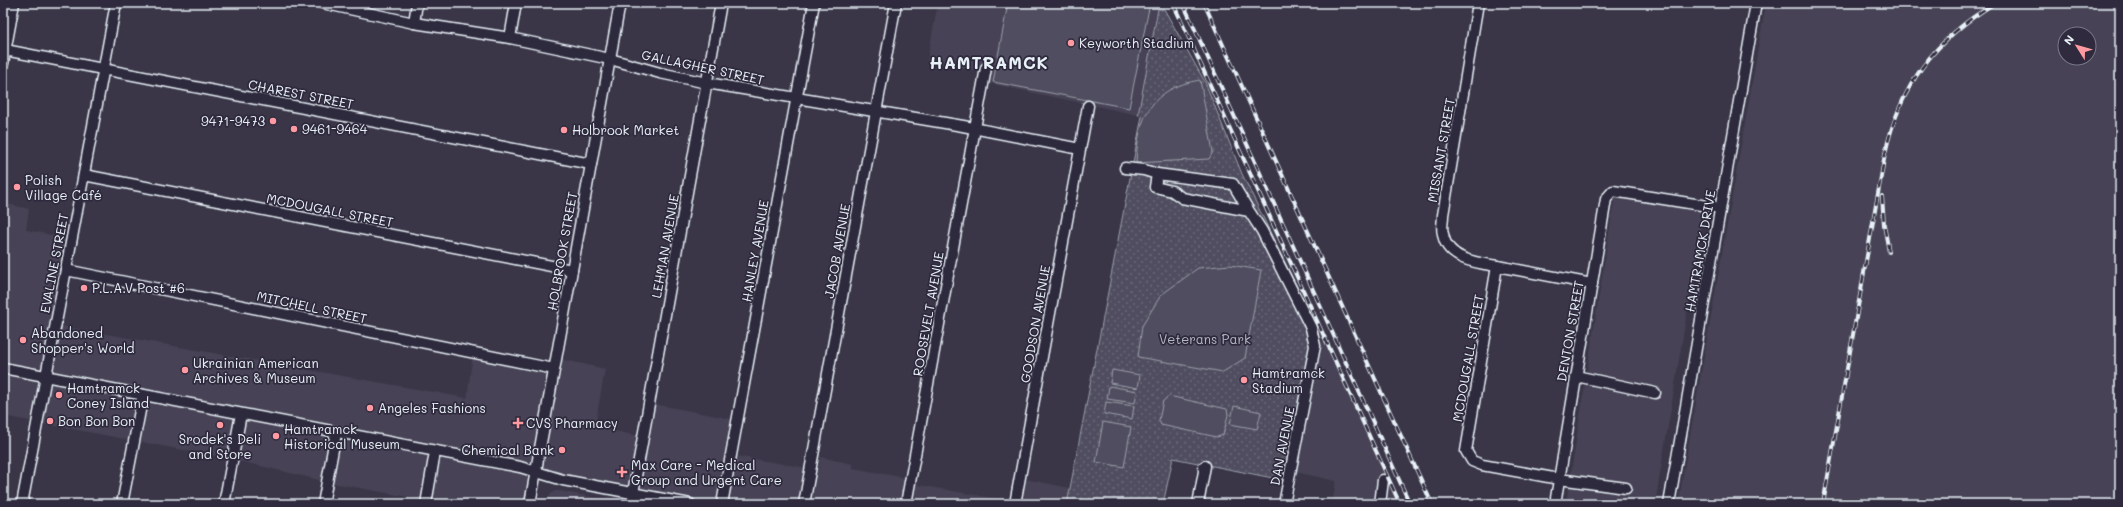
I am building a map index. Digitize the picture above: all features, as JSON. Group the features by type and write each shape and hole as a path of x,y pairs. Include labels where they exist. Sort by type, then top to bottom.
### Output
{"street":[{"path":"3,63 14,3"},
{"name":"EVALINE STREET","path":"22,504 116,3"},
{"name":"GALLAGHER STREET","path":"322,3 414,24 510,38 610,59 660,73 707,83 876,113 975,128 1080,149"},
{"path":"414,24 417,3"},
{"path":"510,38 516,3"},
{"name":"HOLBROOK STREET","path":"530,504 620,3"},
{"name":"LEHMAN AVENUE","path":"633,493 721,3"},
{"name":"HANLEY AVENUE","path":"722,504 814,3"},
{"name":"JACOB AVENUE","path":"804,504 896,3"},
{"name":"MISSANT STREET","path":"1478,3 1443,215 1443,235 1449,247 1463,259 1497,266"},
{"name":"HAMTRAMCK DRIVE","path":"1669,504 1756,3"},
{"name":"CHAREST STREET","path":"5,50 591,164"},
{"name":"ROOSEVELT AVENUE","path":"906,504 986,68"},
{"name":"GOODSON AVENUE","path":"1015,504 1088,106"},
{"path":"1125,168 1144,170 1157,174 1233,184 1249,211"},
{"path":"1157,174 1154,188 1172,191 1182,198 1249,211"},
{"name":"MCDOUGALL STREET","path":"84,175 572,270"},
{"name":"DENTON STREET","path":"1555,504 1606,199 1613,191 1720,208"},
{"name":"DAN AVENUE","path":"1249,211 1262,231 1311,328 1315,346 1284,504"},
{"path":"1497,266 1592,284"},
{"name":"MCDOUGALL STREET","path":"1497,266 1466,451 1472,461 1482,465 1559,479 1626,488"},
{"name":"MITCHELL STREET","path":"66,270 554,369"},
{"path":"3,368 435,452 536,470 563,480 690,504"},
{"path":"1576,376 1655,393"},
{"path":"122,504 143,395"},
{"path":"224,504 241,414"},
{"path":"323,504 336,433"},
{"path":"426,504 435,452"},
{"path":"1198,504 1204,467"},
{"path":"1380,504 1383,480"}],"shaded area":[{"name":"Keyworth Stadium","path":"938,3 1161,3 1163,8 1158,9 1138,115 983,82 985,72 927,61"},
{"path":"1766,3 2120,3 2120,504 1678,504"},
{"path":"1615,195 1704,211 1655,504 1566,504"},
{"path":"3,203 29,209 26,230 72,239 56,325 467,398 473,353 553,369 556,358 605,369 595,427 643,437 649,403 737,420 731,455 818,470 820,457 853,464 853,468 911,479 911,482 919,485 1015,502 1020,478 1070,488 1067,504 690,504 536,470 530,504 446,504 327,482 231,459 3,416"},
{"path":"1326,340 1400,504 1332,504 1336,481 1291,471 1315,346"},
{"path":"555,491 625,504 547,504 550,495"}],"green space":[{"name":"Keyworth Stadium","path":"1008,3 1150,3 1129,108 993,82"},
{"name":"Veterans Park","path":"1158,9 1164,9 1205,82 1242,174 1315,324 1283,480 1173,458 1163,504 1067,504 1142,116 1138,115"},
{"path":"1200,80 1213,152 1209,159 1136,163 1140,132 1150,107 1170,90 1183,84"},
{"path":"1230,265 1261,270 1245,358 1223,372 1138,357 1142,326 1161,295 1198,268"},
{"path":"1112,370 1140,375 1138,388 1110,383"},
{"path":"1109,386 1137,391 1135,403 1107,399"},
{"path":"1169,396 1227,409 1228,415 1223,435 1217,437 1161,425 1159,420 1163,401"},
{"path":"1106,402 1134,406 1132,419 1104,414"},
{"path":"1234,406 1261,412 1257,429 1230,424"},
{"path":"1103,422 1131,427 1124,467 1096,462"}],"railway":[{"path":"1173,3 1400,504"},
{"path":"1183,3 1410,504"},
{"path":"1204,3 1432,504"},
{"path":"1823,504 1885,154 1892,129 1900,106 1923,66 1938,48 1955,32 1995,3"},
{"path":"1882,196 1884,225 1889,252"}],"place":[{"name":"Keyworth Stadium","path":"1071,43"},
{"name":"9471-9473","path":"273,121"},
{"name":"9461-9464","path":"294,129"},
{"name":"Holbrook Market","path":"564,130"},
{"name":"Polish Village Café","path":"17,187"},
{"name":"P.L.A.V Post #6","path":"84,288"},
{"name":"Abandoned Shopper's World","path":"23,340"},
{"name":"Ukrainian American Archives & Museum","path":"185,370"},
{"name":"Hamtramck Stadium","path":"1244,380"},
{"name":"Hamtramck Coney Island","path":"59,395"},
{"name":"Angeles Fashions","path":"370,408"},
{"name":"Bon Bon Bon","path":"50,421"},
{"name":"CVS Pharmacy","path":"518,423"},
{"name":"Srodek's Deli and Store","path":"220,425"},
{"name":"Hamtramck Historical Museum","path":"276,436"},
{"name":"Chemical Bank","path":"562,450"},
{"name":"Max Care - Medical Group and Urgent Care","path":"622,472"}],"district":[{"name":"HAMTRAMCK","path":"989,63"}]}
